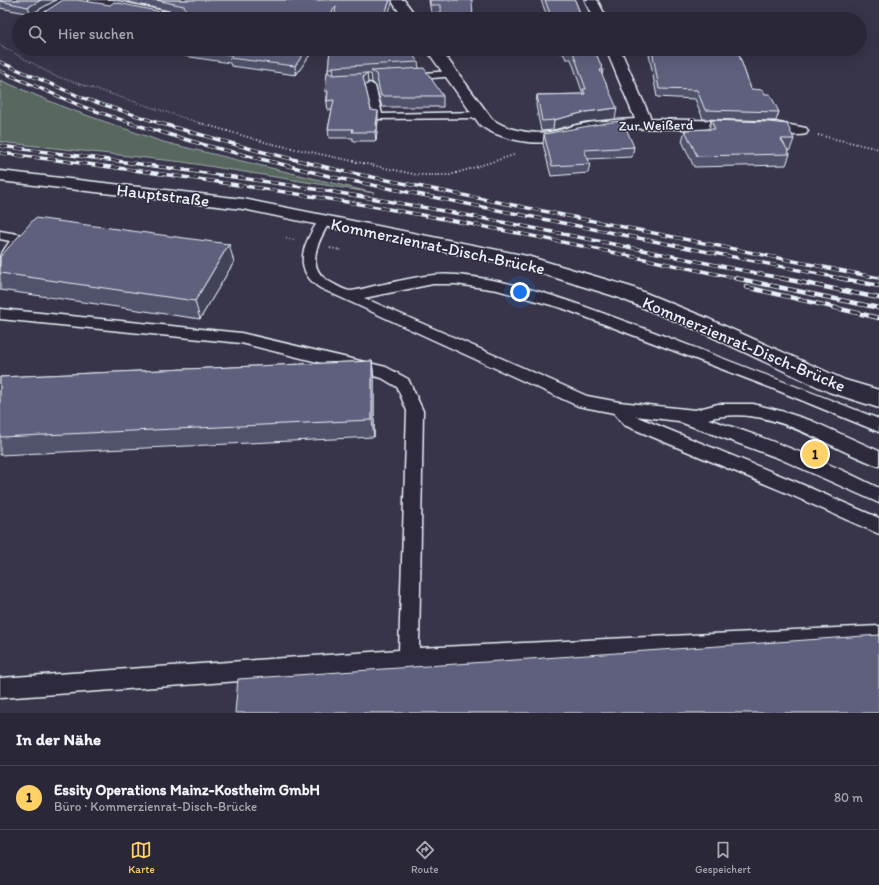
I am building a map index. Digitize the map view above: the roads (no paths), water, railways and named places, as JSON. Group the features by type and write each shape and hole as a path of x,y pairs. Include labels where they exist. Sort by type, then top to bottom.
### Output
{"street":[{"path":"95,0 149,12"},
{"path":"397,0 406,12"},
{"path":"590,0 596,12"},
{"name":"Zur Weißerd","path":"438,56 486,122 494,128 520,136 551,137 576,130 602,126 645,124 774,127 800,131"},
{"path":"616,56 645,124"},
{"name":"Hauptstraße","path":"0,176 243,204 325,220"},
{"name":"Kommerzienrat-Disch-Brücke","path":"325,220 527,262 576,276 624,292 683,316 837,386 879,399"}],"lane":[{"path":"400,78 451,74"},
{"path":"370,81 378,117 482,115"},
{"name":"Kommerzienrat-Disch-Brücke","path":"325,220 310,244 309,266 318,280 348,296 584,402 675,415"},
{"path":"0,235 18,238 0,266"},
{"path":"348,296 433,279 456,279 496,285 567,305 780,386 879,426"},
{"path":"0,314 240,338 386,373 403,383 415,411 409,659"},
{"path":"620,408 630,421 788,486 879,526"},
{"path":"675,415 695,416 718,410 753,410 781,417 806,426 879,459"},
{"path":"675,415 756,442 849,480 879,496"},
{"path":"0,688 409,659 879,636"}],"railway":[{"path":"0,62 83,98 162,124"},
{"path":"0,71 81,106 134,124"},
{"path":"130,123 208,146 337,178 844,279"},
{"path":"159,123 255,150 342,171 879,278"},
{"path":"0,146 208,173 390,201 559,233 785,279"},
{"path":"0,153 106,166 317,197 502,230 740,279"},
{"path":"735,278 879,308"},
{"path":"780,278 879,298"},
{"path":"839,278 844,279"},
{"path":"844,279 879,286"},
{"path":"746,287 879,318"}],"place":[{"name":"Essity Operations Mainz-Kostheim GmbH","path":"815,454"}]}
